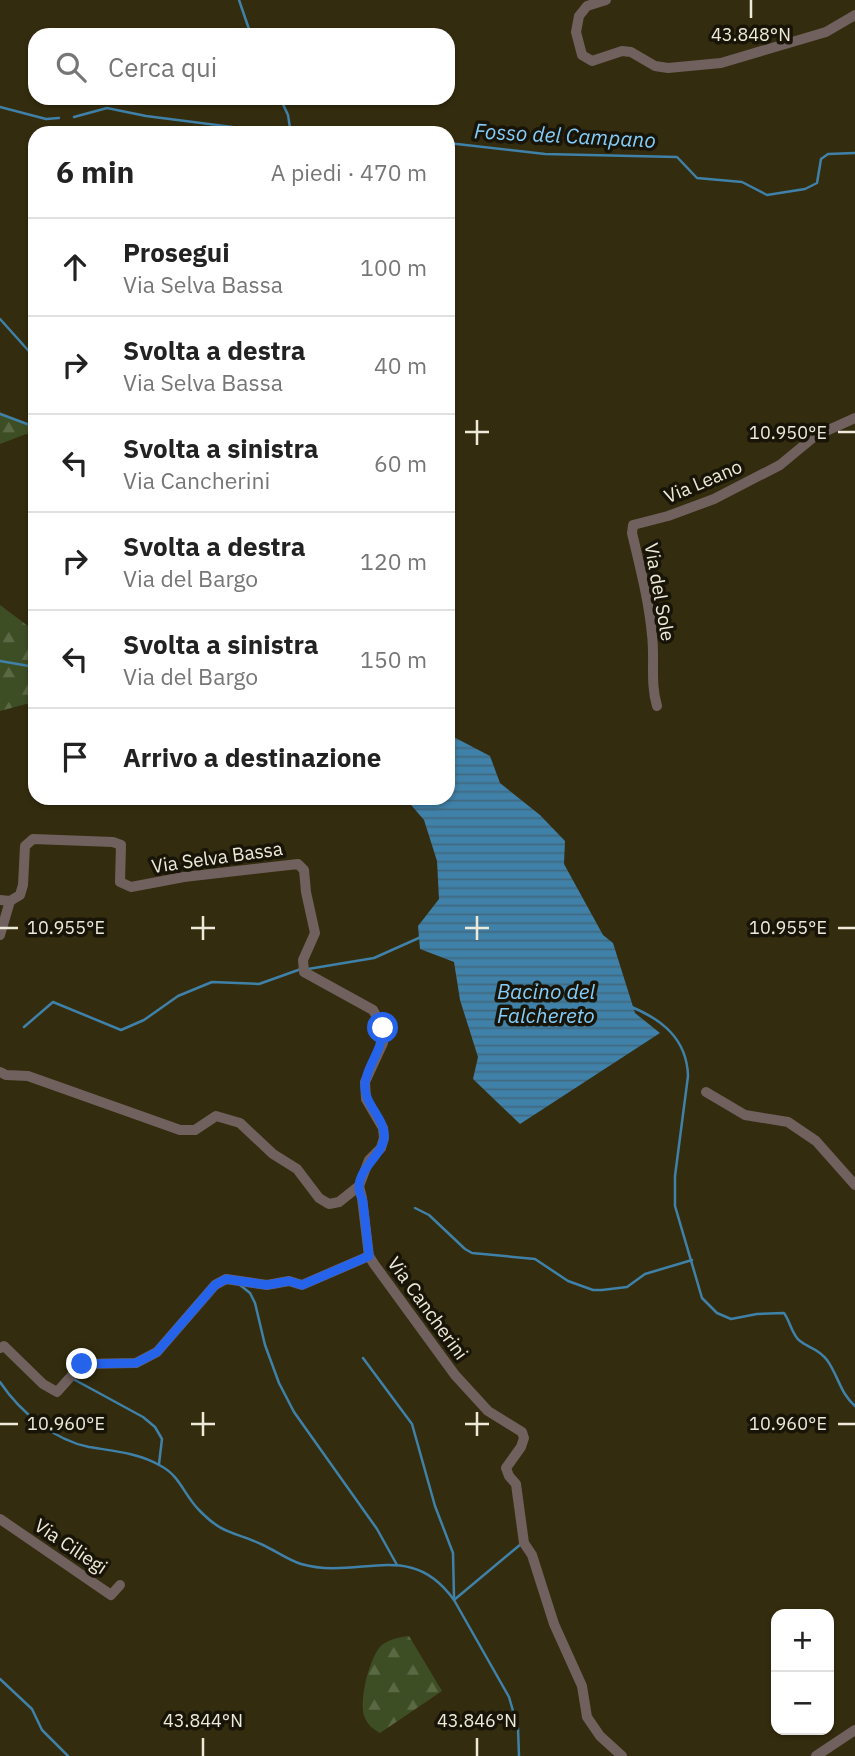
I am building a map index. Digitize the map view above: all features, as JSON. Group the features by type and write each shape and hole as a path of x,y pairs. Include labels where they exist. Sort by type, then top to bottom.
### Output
{"street":[{"path":"607,0 587,6 579,16 576,32 583,55 592,61 622,51 631,52 655,66 668,68 721,63 826,32 855,15"},
{"name":"Via Leano","path":"634,525 714,499 780,465 815,436 855,418"},
{"name":"Via del Sole","path":"634,525 632,533 653,639 653,693 657,706"},
{"name":"Via Selva Bassa","path":"5,901 20,895 25,846 33,839 113,842 121,845 120,882 131,887 184,877 298,864 304,870 315,933 303,960 304,972 373,1010 383,1028 383,1043 365,1082 366,1099 383,1128 384,1138 381,1148 369,1160 359,1186"},
{"path":"0,935 5,901"},
{"path":"0,1072 6,1075 28,1076 180,1130 195,1130 216,1116 240,1123 272,1154 297,1169 319,1198 329,1204 339,1202 359,1186"},
{"path":"706,1093 744,1115 788,1122 816,1141 855,1185"},
{"name":"Via Cancherini","path":"359,1186 369,1256 455,1375 488,1411 524,1437 521,1447 506,1468 516,1483 524,1543 532,1555 554,1624 582,1686 587,1717 600,1736 622,1756"},
{"path":"0,1348 4,1346 43,1384 57,1392 82,1364 136,1363 157,1352 215,1285 226,1279 267,1285 289,1281 302,1285 369,1256"},
{"name":"Via Ciliegi","path":"0,1519 111,1595 120,1585"},
{"path":"816,1756 855,1730"}],"green space":[{"path":"0,412 28,423 28,435 0,444"},
{"path":"0,605 28,626 28,704 0,711"},
{"path":"409,1636 442,1691 380,1733 368,1723 363,1711 368,1672 382,1645 392,1639"}],"water":[{"name":"Bacino del Falchereto","path":"455,738 490,756 500,783 540,815 565,841 564,864 603,935 613,943 635,1013 660,1033 520,1124 473,1079 478,1057 460,1000 454,962 420,949 418,926 439,899 437,861 424,820 411,805 455,805"}],"waterway":[{"path":"239,0 249,28"},
{"path":"283,105 290,126"},
{"name":"Fosso del Campano","path":"0,107 46,119 59,118"},
{"name":"Fosso del Campano","path":"74,117 107,108 225,126"},
{"name":"Fosso del Campano","path":"455,144 545,154 677,157 697,178 742,182 767,195 805,189 817,183 821,159 828,154 855,153"},
{"path":"0,319 28,350"},
{"path":"0,414 28,424"},
{"path":"0,661 28,666"},
{"path":"308,969 374,958 421,937"},
{"path":"24,1027 53,1002 121,1030 144,1020 178,996 212,982 259,984 301,969"},
{"path":"629,1006 662,1024 678,1041 687,1063 688,1076 675,1176 675,1206 702,1298 717,1313 731,1319 784,1313 797,1338 827,1360 855,1406"},
{"path":"415,1208 429,1215 472,1253 535,1259 568,1281 593,1290 627,1287 645,1274 692,1260"},
{"path":"240,1285 250,1293 255,1303 265,1345 279,1383 294,1412 377,1529 397,1565"},
{"path":"363,1358 412,1424 435,1506 453,1553 454,1597"},
{"path":"75,1380 143,1417 155,1427 162,1439 159,1464"},
{"path":"0,1382 17,1404 51,1431 89,1447 135,1455 153,1462 167,1470 199,1510 215,1524 291,1560 323,1568 402,1566 420,1571 437,1581 454,1600 509,1697 518,1728 519,1756"},
{"path":"454,1600 521,1544"},
{"path":"0,1679 32,1709 42,1730 68,1756"}],"route":[{"path":"82,1364 136,1363 157,1352 215,1285 226,1279 267,1285 289,1281 302,1285 369,1256 359,1186 369,1160 381,1148 384,1138 383,1128 366,1099 365,1082 383,1043 383,1028"}]}
